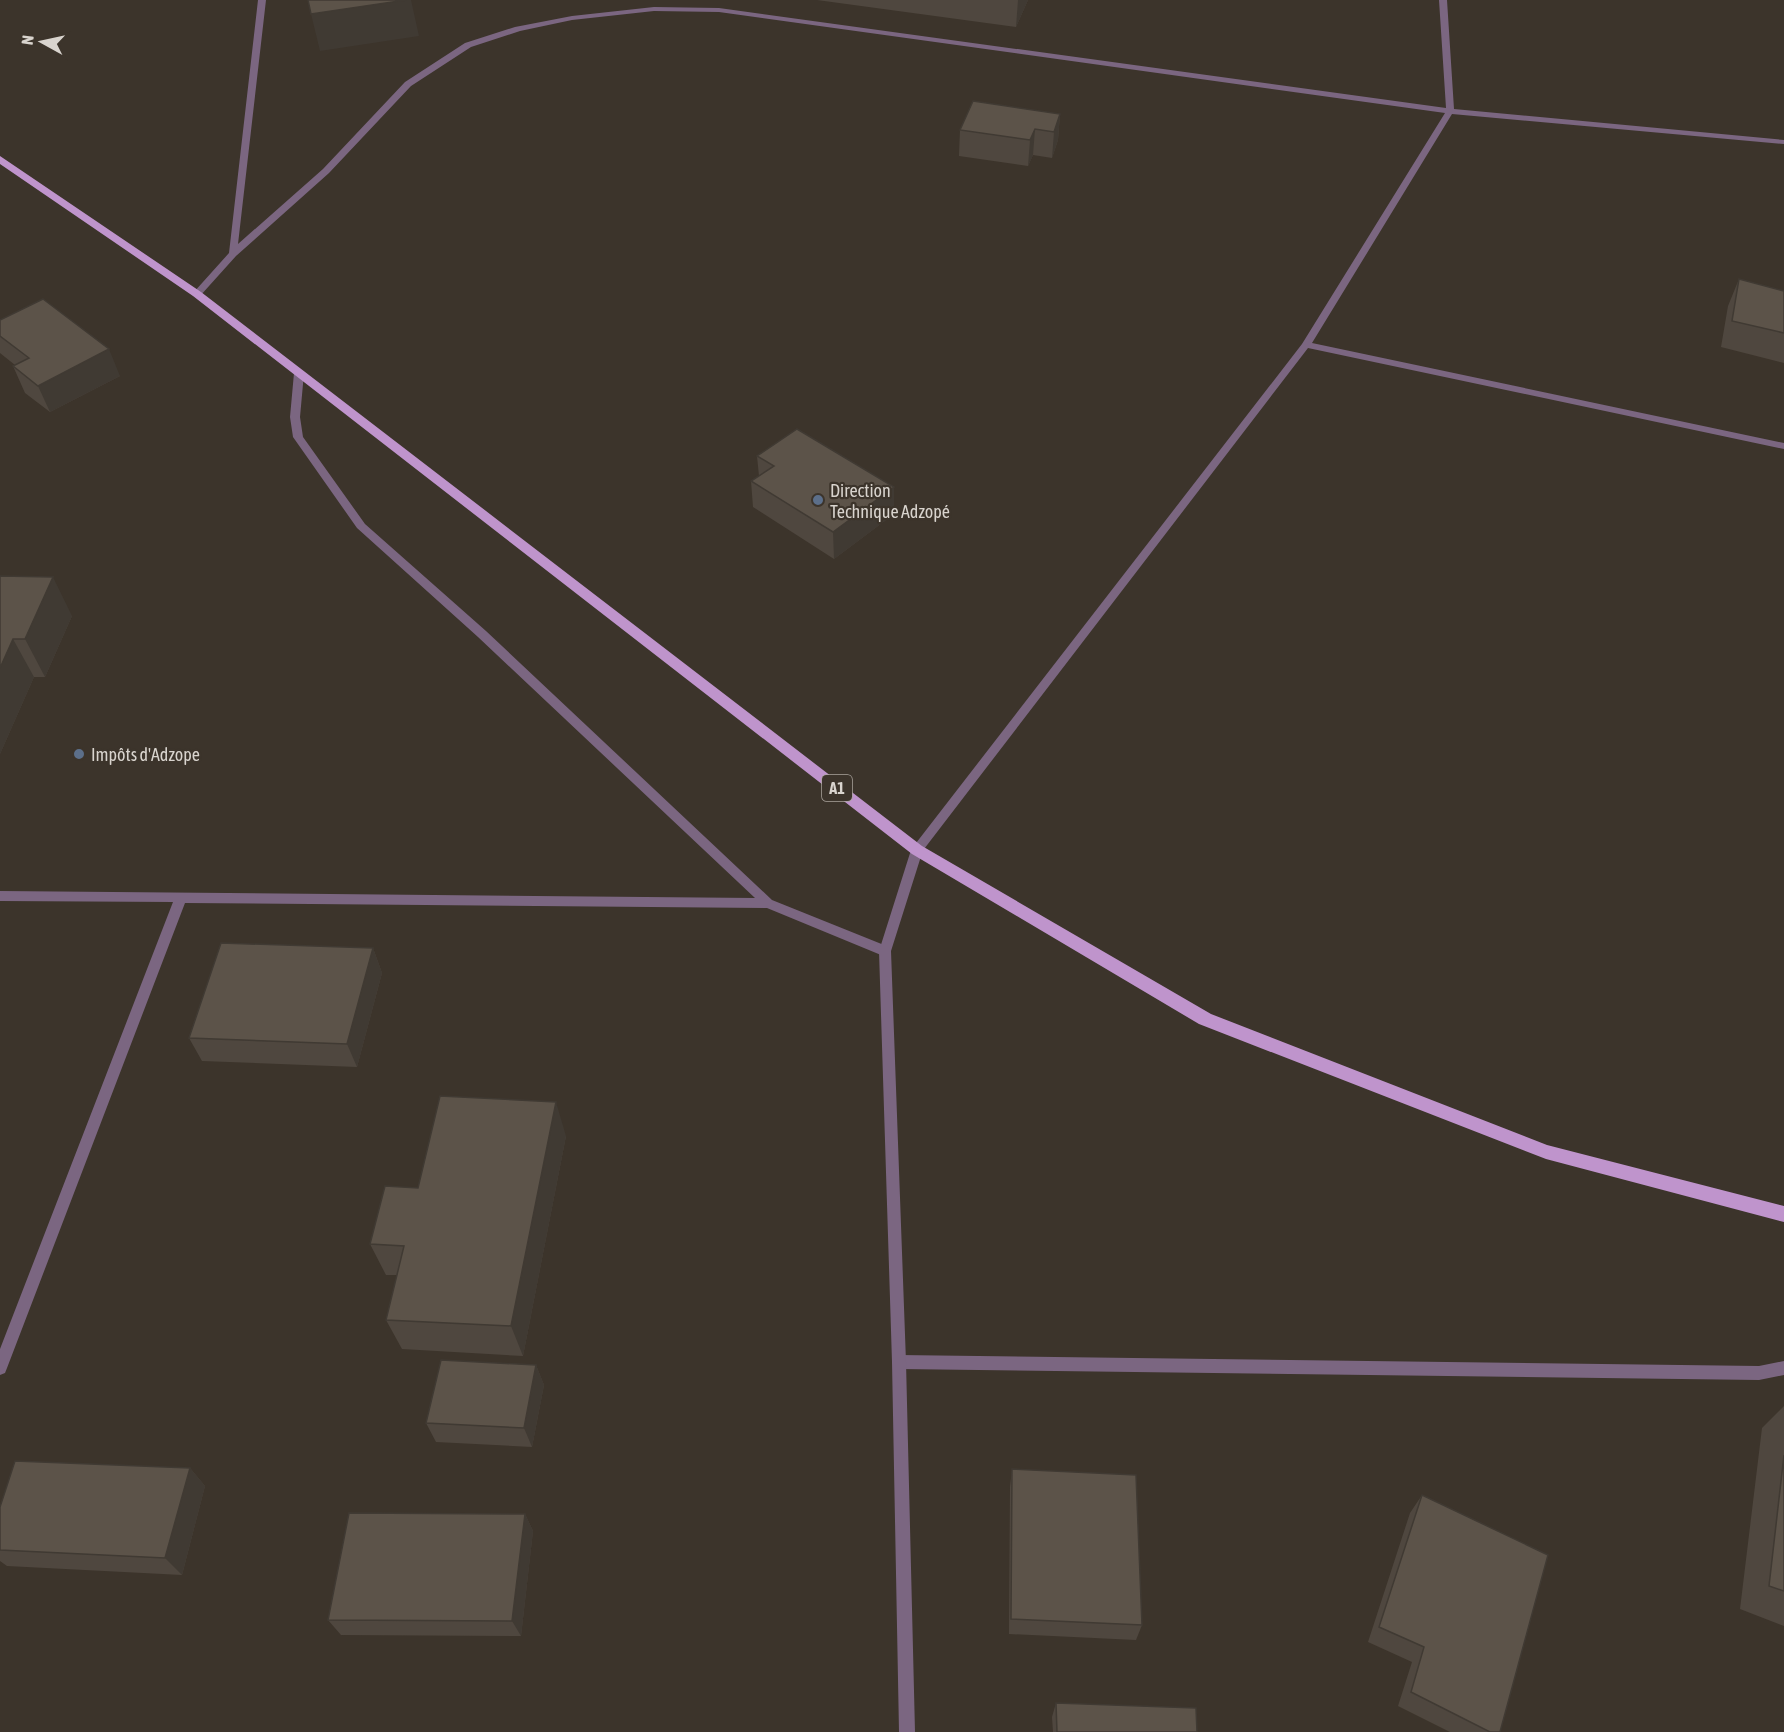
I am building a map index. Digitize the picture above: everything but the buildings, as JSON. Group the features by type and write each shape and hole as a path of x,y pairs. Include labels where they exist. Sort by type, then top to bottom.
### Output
{"main road":[{"name":"A1","path":"0,159 197,294 917,850 1205,1019 1546,1152 1784,1214"}],"street":[{"path":"233,254 262,0"},
{"path":"907,1732 899,1362 885,951 917,850 1306,345 1450,111 1443,0"},
{"path":"197,294 233,254 326,171 408,84 468,45 518,29 572,18 654,9 719,9 1450,111 1784,142"},
{"path":"1306,345 1784,446"},
{"path":"299,373 296,417 298,437 361,526 482,634 768,903 885,951"},
{"path":"0,896 768,903"},
{"path":"0,1368 180,899"},
{"path":"899,1362 1759,1373 1784,1368"}],"place":[{"name":"Direction Technique Adzopé","path":"818,500"},
{"name":"Impôts d'Adzope","path":"79,754"}]}
